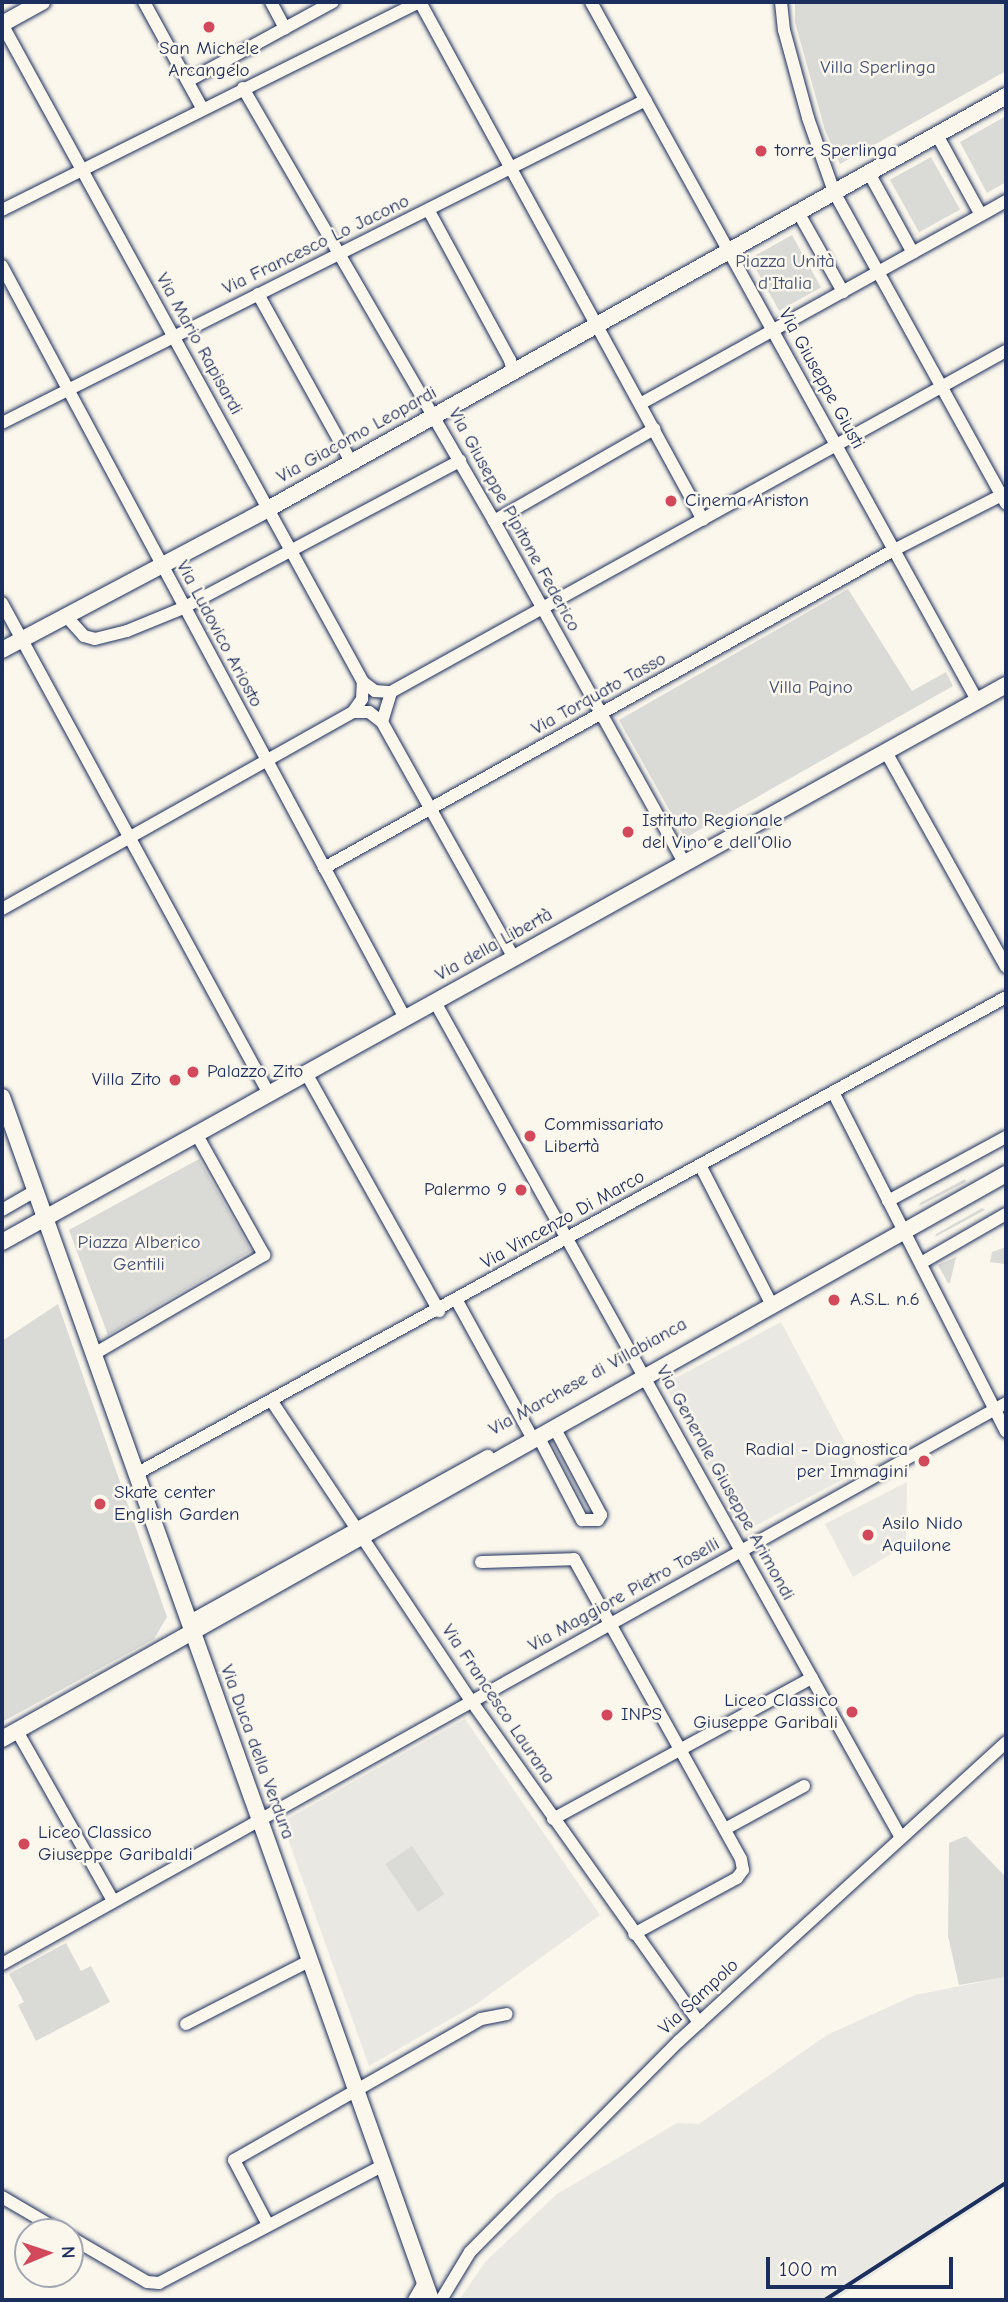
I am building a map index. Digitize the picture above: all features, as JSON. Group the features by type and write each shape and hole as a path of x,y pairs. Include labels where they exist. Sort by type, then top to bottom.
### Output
{"street":[{"path":"2,24 43,2"},
{"path":"144,2 202,108"},
{"path":"271,2 285,28"},
{"path":"188,81 333,2"},
{"path":"2,210 202,108 420,2 513,167 703,520"},
{"name":"Via Giuseppe Giusti","path":"591,2 892,551 978,701"},
{"path":"781,2 802,94 834,192 1005,497"},
{"name":"Via Mario Rapisardi","path":"2,24 363,682"},
{"name":"Via Giuseppe Pipitone Federico","path":"243,88 460,461 684,863"},
{"path":"729,251 1006,96"},
{"name":"Via Francesco Lo Jacono","path":"2,423 646,100"},
{"path":"937,135 981,215"},
{"path":"869,173 913,253"},
{"path":"640,404 1006,201"},
{"path":"429,211 513,372"},
{"path":"798,212 843,292"},
{"name":"Via Giacomo Leopardi","path":"2,650 268,509 729,251"},
{"name":"Via Ludovico Ariosto","path":"2,266 405,1018"},
{"path":"258,294 351,462"},
{"path":"363,682 375,691 391,692 1006,351"},
{"path":"494,521 654,429"},
{"path":"66,616 72,629 95,639 183,608 460,461"},
{"name":"Via Torquato Tasso","path":"324,867 602,715 892,551 1005,497"},
{"path":"2,603 269,1094"},
{"path":"2,909 353,712 362,699 363,682"},
{"name":"Via della Libertà","path":"2,1242 1006,685"},
{"path":"382,722 391,692"},
{"path":"353,712 369,712 382,722 514,958"},
{"path":"886,752 1006,963"},
{"name":"Via Vincenzo Di Marco","path":"136,1474 273,1403 1006,997"},
{"name":"Via Generale Giuseppe Arimondi","path":"435,1002 900,1836"},
{"path":"306,1073 439,1311"},
{"path":"833,1092 1006,1432"},
{"name":"Via Duca della Verdura","path":"2,1097 6,1121 45,1218 431,2300"},
{"path":"94,1354 264,1255 197,1135"},
{"path":"888,1201 1006,1137"},
{"path":"700,1165 770,1302"},
{"name":"Via Marchese di Villabianca","path":"2,1739 190,1627 1006,1167"},
{"name":"Via Marchese di Villabianca","path":"902,1228 1006,1174"},
{"path":"2,1210 35,1191"},
{"path":"920,1264 1006,1214"},
{"path":"457,1301 582,1520 598,1520 601,1515 554,1427"},
{"name":"Via Marchese di Villabianca","path":"533,1436 554,1427 643,1374"},
{"name":"Via Francesco Laurana","path":"273,1403 472,1702 699,2023"},
{"name":"Via Maggiore Pietro Toselli","path":"2,1964 1006,1403"},
{"path":"481,1562 574,1559 741,1859 743,1870 737,1878 634,1934"},
{"path":"554,1819 813,1678"},
{"path":"17,1731 113,1901"},
{"name":"Via Sampolo","path":"441,2300 470,2252 497,2223 699,2023 900,1836 1006,1742"},
{"path":"725,1829 804,1786"},
{"path":"186,2024 309,1961"},
{"path":"268,2225 234,2160 481,2019 507,2014"},
{"path":"84,2245 147,2282 159,2283 382,2166"},
{"path":"2,2197 38,2218"},
{"path":"414,2300 424,2283"}],"shaded area":[{"path":"781,1322 860,1470 743,1532 664,1384"},
{"name":"Asilo Nido Aquilone","path":"907,1482 906,1545 853,1577 825,1524"},
{"path":"465,1719 600,1915 475,2005 369,2066 282,1822"},
{"path":"1006,1977 1006,2188 834,2300 459,2300 486,2261 557,2194 677,2123 699,2124 827,2035 915,1995"}],"green space":[{"name":"Villa Sperlinga","path":"795,2 1006,2 1006,71 840,164 825,130 795,22"},
{"path":"1006,116 1006,182 987,193 960,142"},
{"path":"931,157 960,209 919,232 890,180"},
{"name":"Piazza Unità d'Italia","path":"792,235 821,287 779,311 750,258"},
{"name":"Villa Pajno","path":"848,589 912,691 946,672 953,686 685,838 619,720"},
{"name":"Piazza Alberico Gentili","path":"199,1159 251,1251 108,1335 69,1230"},
{"path":"965,1179 966,1182 919,1206 920,1203"},
{"path":"982,1208 985,1210 935,1237 936,1234"},
{"path":"1006,1247 1004,1264 990,1262 992,1252"},
{"path":"956,1257 950,1283 948,1283 938,1265"},
{"path":"58,1304 167,1617 154,1639 2,1722 2,1341"},
{"path":"966,1836 1006,1877 1006,1977 959,1985 948,1936 949,1843"},
{"path":"412,1846 444,1894 418,1912 385,1864"},
{"path":"66,1943 81,1971 91,1966 110,2002 36,2041 18,2005 24,2002 9,1974"}],"railway":[{"path":"825,2300 1006,2183"}],"place":[{"name":"San Michele Arcangelo","path":"209,27"},
{"name":"torre Sperlinga","path":"761,151"},
{"name":"Cinema Ariston","path":"671,501"},
{"name":"Istituto Regionale del Vino e dell'Olio","path":"628,832"},
{"name":"Palazzo Zito","path":"193,1072"},
{"name":"Villa Zito","path":"175,1080"},
{"name":"Commissariato Libertà","path":"530,1136"},
{"name":"Palermo 9","path":"521,1190"},
{"name":"A.S.L. n.6","path":"834,1300"},
{"name":"Radial - Diagnostica per Immagini","path":"924,1461"},
{"name":"Skate center English Garden","path":"100,1504"},
{"name":"Asilo Nido Aquilone","path":"868,1535"},
{"name":"Liceo Classico Giuseppe Garibali","path":"852,1712"},
{"name":"INPS","path":"607,1715"},
{"name":"Liceo Classico Giuseppe Garibaldi","path":"24,1844"}]}
